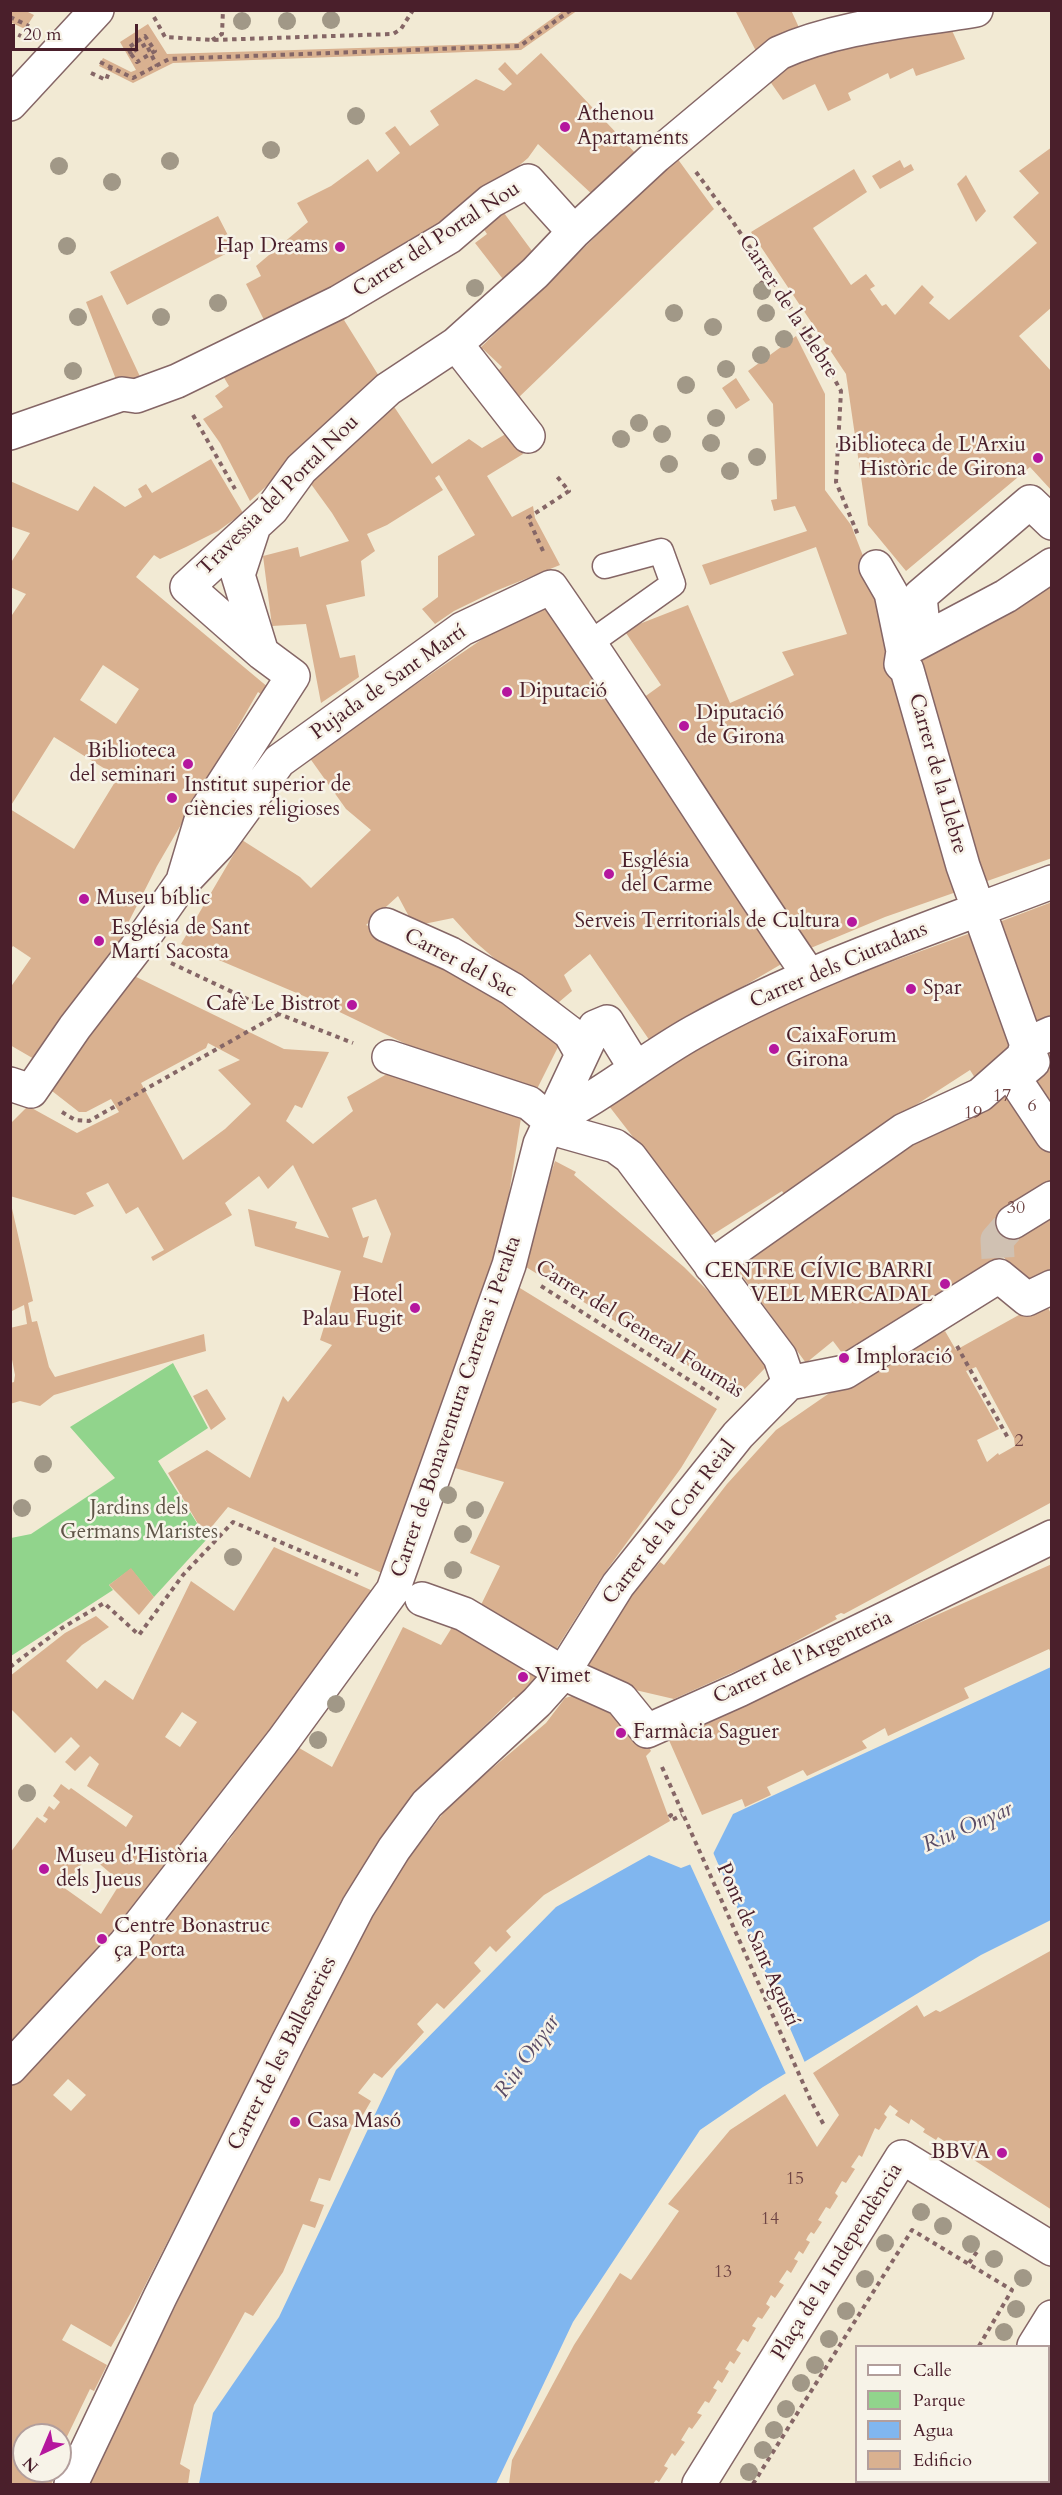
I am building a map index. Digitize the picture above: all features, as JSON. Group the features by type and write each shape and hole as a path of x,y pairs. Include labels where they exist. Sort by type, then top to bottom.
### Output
{"street":[{"path":"10,104 97,10"},
{"path":"574,232 662,151 779,53 797,45 840,34 976,10"},
{"name":"Carrer del Portal Nou","path":"10,433 122,394 136,396 177,381 339,302 397,270 449,237 492,201 528,182 574,232"},
{"name":"Travessia del Portal Nou","path":"181,884 202,818 293,676 262,653 187,587 272,509 301,469 388,389 456,344 534,273 574,232"},
{"path":"456,344 528,436"},
{"path":"913,644 920,596 1030,502 1052,523"},
{"path":"254,524 238,575 262,653"},
{"path":"913,644 1006,596 1052,565"},
{"name":"Carrer de la Llebre","path":"876,567 891,593 913,644 901,664 907,670 963,866 978,910 1039,1039"},
{"name":"Pujada de Sant Martí","path":"21,1088 75,1027 139,944 181,884 218,845 279,761 462,629 551,587 809,975"},
{"name":"Carrer dels Ciutadans","path":"550,1121 584,1105 693,1032 809,975 1052,882"},
{"name":"Carrer del Sac","path":"386,925 451,954 512,989 570,1033 582,1054"},
{"name":"Carrer de Bonaventura Carreras i Peralta","path":"563,1673 464,1614 408,1594 509,1265 534,1160 595,1027 607,1022 636,1069"},
{"path":"1039,1039 1033,1062 1014,1078 1052,1135"},
{"path":"711,1266 904,1130 980,1095 1023,1057 1039,1039"},
{"path":"388,1057 530,1103 562,1131 615,1146 630,1157 780,1357 789,1383 846,1372 1002,1273"},
{"path":"584,1105 602,1125 615,1146"},
{"path":"1013,1222 1052,1198"},
{"path":"1002,1273 1027,1299 1050,1292"},
{"path":"946,1325 1002,1273"},
{"name":"Carrer de la Cort Reial","path":"563,1673 618,1585 738,1435 789,1383"},
{"name":"Carrer de l'Argenteria","path":"563,1673 621,1699 647,1731 739,1690 1052,1537"},
{"path":"382,1639 408,1594"},
{"path":"10,2068 125,1944 282,1742 408,1594"},
{"name":"Carrer de les Ballesteries","path":"71,2484 160,2297 288,2042 380,1870 427,1804 537,1702 563,1673"},
{"name":"Plaça de la Independència","path":"699,2484 902,2157 1052,2249"},
{"path":"1035,2345 1052,2317"}],"lane":[{"path":"590,643 673,584 661,551 605,566"}],"path":[{"path":"212,40 222,34 223,10"},
{"path":"154,17 165,37 212,40 393,34 401,29 413,10"},
{"path":"100,63 133,78 169,59 520,46 571,10"},
{"path":"10,17 27,25"},
{"path":"145,36 155,51 137,62 133,52 128,48 145,36"},
{"path":"133,52 146,44 157,66"},
{"path":"89,72 106,80 111,67"},
{"name":"Carrer de la Llebre","path":"694,169 733,222 815,344 841,391 836,482 858,536 876,567"},
{"path":"759,284 769,278"},
{"path":"177,381 254,524"},
{"path":"544,554 528,518 568,491 555,474"},
{"path":"139,944 173,964 279,1014 340,1038"},
{"path":"75,1120 88,1121 279,1014"},
{"name":"Carrer del General Fournàs","path":"509,1265 754,1419"},
{"path":"946,1325 1008,1438"},
{"path":"10,1667 62,1628 104,1603 139,1635 183,1575 233,1522 362,1577"},
{"name":"Pont de Sant Agustí","path":"664,1771 811,2101 825,2127"},
{"path":"669,1817 672,1820 682,1815"},
{"path":"753,2484 912,2230 1012,2290 980,2345"}],"green space":[{"name":"Jardins dels Germans Maristes","path":"173,1363 208,1428 158,1461 207,1539 154,1597 131,1569 109,1585 113,1590 11,1656 11,1538 31,1534 115,1478 70,1427"}],"water":[{"name":"Riu Onyar","path":"1051,1667 1051,1920 981,1955 763,2087 700,2130 573,2322 496,2484 199,2484 213,2413 279,2317 396,2070 556,1907 649,1855 681,1868 712,1856 733,1814"}],"pier":[{"path":"712,1850 806,2065 787,2076 689,1862 710,1854"}],"building":[{"path":"10,10 24,10 34,15 25,29 10,22"},
{"path":"564,10 578,10 521,50 173,63 133,83 99,66 103,58 131,72 136,70 120,42 148,24 167,54 518,43"},
{"path":"735,10 791,10 801,32 757,53"},
{"path":"949,24 965,59 916,76 913,68 890,79 888,73 848,93 851,100 828,111 815,84 783,100 769,80 798,52"},
{"path":"541,53 639,157 594,196 538,144 528,158 445,228 266,324 246,284 261,276 256,266 308,222 297,203 331,186 368,159 377,172 400,153 385,133 395,126 410,146 439,125 430,111 476,79 504,91 512,84 498,69 505,62 517,75"},
{"path":"1052,147 1052,307 1019,336 1052,372 1052,491 1030,467 906,571 868,525 846,374 751,232 854,169 867,192 813,228 851,285 866,274 875,286 870,289 882,306 886,304 895,315 922,285 934,297 929,303 949,320 1037,243 1013,217 1039,193 1019,171"},
{"path":"677,158 714,209 516,400 496,373 502,367 483,349 478,355 479,349"},
{"path":"900,160 904,168 911,164 914,170 880,189 872,176"},
{"path":"966,175 986,211 976,222 957,184"},
{"path":"504,213 535,255 506,283 475,243 487,234 479,222"},
{"path":"218,216 235,249 127,305 110,272"},
{"path":"102,295 143,383 117,382 86,302"},
{"path":"344,302 352,314 344,320 382,381 250,501 220,443 203,419 223,407 215,396 229,386 217,366"},
{"path":"796,336 825,394 825,490 851,525 879,597 962,890 885,917 806,950 643,698 661,685 624,630 688,605 730,703 794,675 782,652 847,634 816,547 710,585 702,565 807,531 795,506 774,511 771,500 777,499 773,404 748,371"},
{"path":"736,378 750,400 736,409 722,388"},
{"path":"389,399 432,464 469,439 482,448 509,432 523,454 487,476 512,517 533,506 535,518 560,565 493,592 454,611 435,624 422,609 438,597 438,556 475,535 439,475 435,478 443,490 387,525 367,534 375,551 361,561 365,596 326,605 340,658 355,655 359,677 321,703 306,624 272,626 263,556 298,547 300,557 349,541 303,473"},
{"path":"211,459 243,513 218,531 186,547 160,559 154,555 136,577 269,688 262,695 258,692 157,866 125,929 130,932 41,1063 10,1045 10,988 31,958 13,946 10,950 10,809 74,849 118,777 54,737 10,807 10,618 26,594 10,587 10,564 30,533 10,526 10,481 78,511 94,486 125,507 142,497 138,489 146,484 152,493","holes":["103,665 139,689 116,724 80,700"]},
{"path":"1052,579 1052,858 976,885 913,657"},
{"path":"547,600 790,959 650,1041 590,954 564,975 572,991 552,1008 473,940 453,918 414,926 398,896 366,925 444,957 564,1035 536,1091 408,1045 325,1005 181,944 242,840 300,877 311,888 371,830 346,809 309,757 500,627"},
{"path":"1052,902 1052,1018 1029,1027 994,924"},
{"path":"979,930 1019,1053 975,1078 970,1070 902,1114 786,1197 782,1191 712,1235 708,1234 609,1106 696,1045 822,987"},
{"path":"124,971 284,1049 329,1052 302,1108 295,1105 286,1121 313,1144 353,1111 347,1097 392,1071 522,1112 502,1238 382,1573 228,1507 209,1530 212,1534 207,1539 168,1473 207,1450 250,1478 283,1396 288,1402 332,1345 320,1340 341,1271 255,1246 248,1209 297,1222 295,1228 329,1238 293,1165 268,1189 259,1176 225,1203 232,1215 153,1261 151,1257 164,1250 138,1207 126,1214 108,1183 86,1193 94,1206 75,1215 10,1196 10,1124 28,1106 77,1133 119,1112 111,1099 86,1112 79,1112 43,1084","holes":["208,1043 240,1060 218,1070 251,1104 225,1129 183,1160 141,1083 206,1048","376,1199 391,1234 382,1263 363,1257 369,1236 363,1238 352,1208"]},
{"path":"1052,1042 1052,1276 1029,1288 1002,1255 971,1281 848,1361 833,1341 806,1363 729,1258 1034,1047"},
{"path":"555,1161 576,1172 574,1175 684,1267 731,1314 768,1365 738,1396 521,1264"},
{"path":"11,1204 33,1301 28,1303 32,1322 37,1321 49,1367 55,1377 204,1334 206,1351 54,1395 40,1406 20,1401 10,1404 10,1383 14,1382 15,1375 10,1349 10,1328 27,1324 24,1305 10,1312"},
{"path":"515,1285 717,1409 681,1468 601,1578 555,1651 479,1609 500,1566 470,1553 504,1482 448,1466"},
{"path":"1044,1301 1052,1315 1052,1502 844,1614 835,1616 837,1619 767,1657 674,1699 631,1689 586,1667 615,1615 660,1562 664,1565 727,1484 776,1430 831,1392 945,1331 956,1350","holes":["976,1367 1014,1438 1015,1446 999,1455 998,1453 987,1462 977,1440 999,1429 966,1371"]},
{"path":"207,1389 226,1419 211,1430 193,1396"},
{"path":"274,1547 373,1591 243,1769 172,1855 122,1933 10,2056 10,1853 37,1817 45,1823 48,1819 43,1816 49,1806 54,1810 60,1802 53,1796 61,1784 69,1790 71,1788 126,1827 133,1816 87,1786 99,1764 90,1756 75,1771 65,1762 80,1746 71,1737 55,1753 10,1708 10,1676 65,1633 96,1616 109,1627 82,1645 66,1661 97,1689 105,1680 133,1700 191,1581 234,1611","holes":["182,1712 197,1722 180,1747 165,1737","89,1855 121,1882 101,1914 63,1887"]},
{"path":"1052,1564 1052,1655 1049,1649 964,1688 969,1698 888,1736 885,1728 862,1741 867,1748 807,1776 803,1770 767,1787 771,1795 745,1807 742,1799 702,1815 668,1738 819,1667"},
{"path":"131,1568 154,1597 139,1615 109,1585"},
{"path":"456,1621 539,1675 520,1701 514,1697 428,1781 342,1899 255,2069 259,2070 254,2081 250,2079 241,2097 244,2099 239,2110 235,2110 133,2309 111,2347 71,2324 62,2340 107,2365 94,2391 90,2389 72,2426 72,2423 12,2423 12,2483 52,2483 10,2484 10,2080 204,1860 228,1842 294,1745 332,1767 403,1627 441,1645","holes":["68,2079 86,2095 71,2111 53,2095"]},
{"path":"572,1696 631,1723 634,1721 651,1751 646,1756 670,1821 544,1895 506,1931 511,1937 496,1952 490,1946 474,1963 481,1971 444,2009 437,2003 417,2024 424,2032 382,2078 374,2073 358,2093 371,2101 360,2120 355,2120 330,2181 319,2178 310,2201 324,2205 315,2228 303,2224 283,2272 253,2316 245,2312 194,2405 180,2464 190,2470 188,2484 89,2484 315,2019 318,2021 374,1912 408,1859 445,1811 464,1792 546,1723 565,1698"},
{"path":"1052,1950 1052,2210 938,2137 936,2140 923,2132 925,2129 911,2119 909,2124 895,2115 898,2111 890,2105 884,2114 887,2117 879,2130 875,2128 862,2157 859,2155 851,2167 855,2169 846,2183 842,2181 835,2193 838,2196 830,2209 826,2207 818,2220 822,2222 814,2234 811,2232 808,2236 806,2240 810,2242 803,2254 799,2251 794,2259 798,2261 791,2273 787,2270 779,2282 784,2285 775,2298 771,2295 766,2304 770,2307 762,2319 758,2317 752,2326 756,2328 748,2342 743,2339 736,2350 741,2353 734,2364 730,2361 725,2369 729,2371 722,2383 718,2380 713,2388 717,2390 709,2403 705,2401 697,2413 702,2415 692,2429 689,2427 681,2440 685,2442 675,2456 672,2453 664,2466 668,2468 659,2482 656,2480 653,2484 509,2484 512,2460 574,2345 620,2273 631,2280 679,2211 668,2204 730,2130 785,2094 817,2147 839,2115 813,2073 917,2005 924,2017 936,2010 940,2012"},
{"path":"1052,2393 1052,2484 996,2484 1050,2483 1050,2396"}],"tunnel":[{"path":"998,1258 997,1240 1013,1222"}],"place":[{"name":"Athenou Apartaments","path":"565,127"},
{"name":"Hap Dreams","path":"340,247"},
{"name":"Biblioteca de L'Arxiu Històric de Girona","path":"1038,458"},
{"name":"Diputació","path":"507,692"},
{"name":"Diputació de Girona","path":"684,726"},
{"name":"Biblioteca del seminari","path":"188,764"},
{"name":"Institut superior de ciències religioses","path":"172,798"},
{"name":"Església del Carme","path":"609,874"},
{"name":"Museu bíblic","path":"84,899"},
{"name":"Serveis Territorials de Cultura","path":"852,922"},
{"name":"Església de Sant Martí Sacosta","path":"99,941"},
{"name":"Spar","path":"911,989"},
{"name":"Cafè Le Bistrot","path":"352,1005"},
{"name":"CaixaForum Girona","path":"774,1049"},
{"name":"CENTRE CÍVIC BARRI VELL MERCADAL","path":"945,1284"},
{"name":"Hotel Palau Fugit","path":"415,1308"},
{"name":"Imploració","path":"844,1358"},
{"name":"Vimet","path":"523,1677"},
{"name":"Farmàcia Saguer","path":"621,1733"},
{"name":"Museu d'Història dels Jueus","path":"44,1869"},
{"name":"Centre Bonastruc ça Porta","path":"102,1939"},
{"name":"Casa Masó","path":"295,2122"},
{"name":"BBVA","path":"1002,2153"}]}
